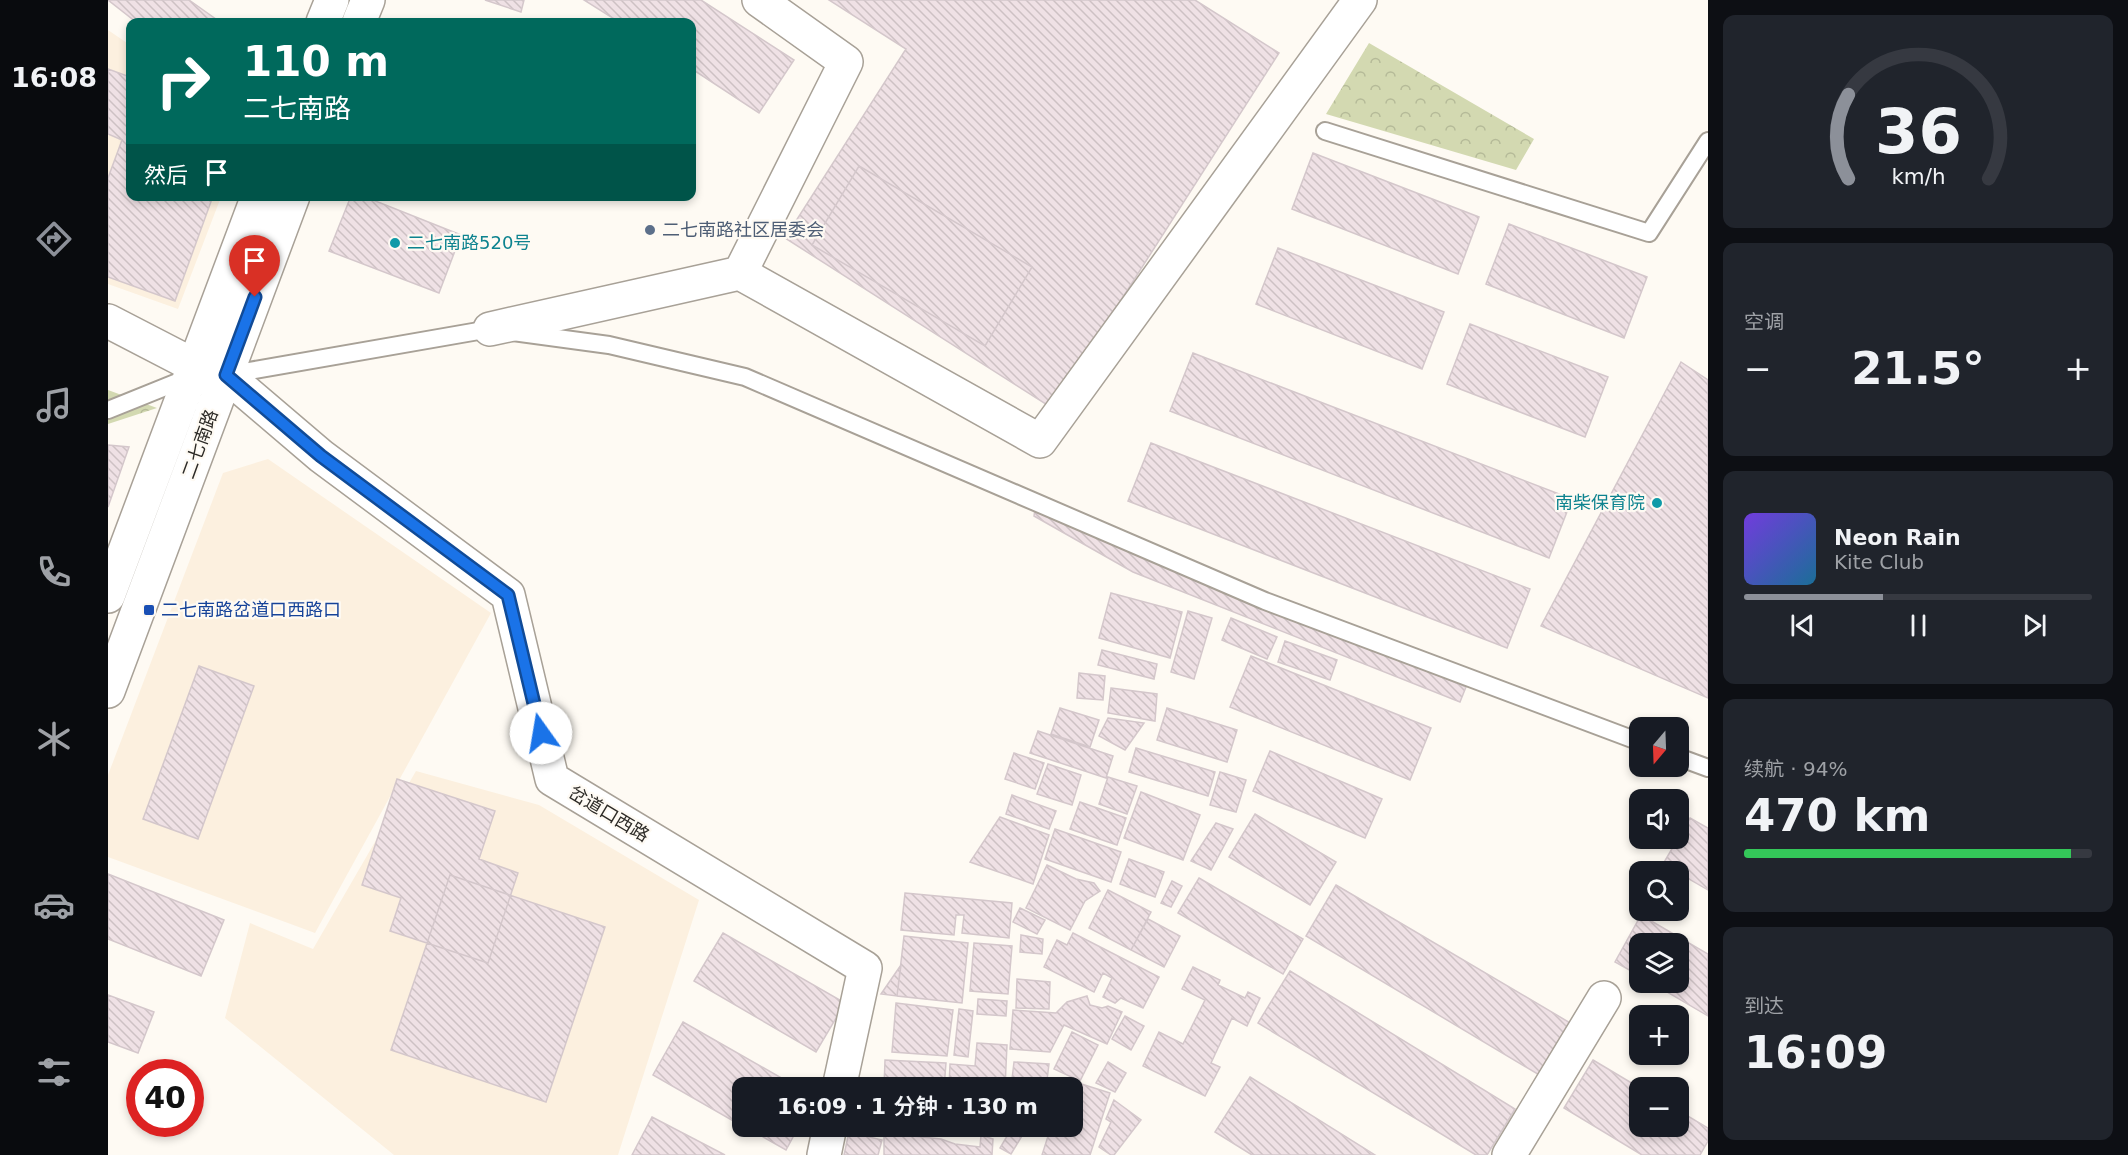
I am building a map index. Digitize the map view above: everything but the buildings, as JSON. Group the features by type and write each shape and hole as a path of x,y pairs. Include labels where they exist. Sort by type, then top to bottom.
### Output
{"street":[{"path":"325,18 332,0"},
{"path":"361,18 368,0"},
{"path":"740,273 846,62 759,0"},
{"path":"490,329 740,273 1040,441 1360,0"},
{"name":"二七南路","path":"108,596 256,201"},
{"name":"二七南路","path":"108,691 291,201"},
{"name":"岔道口西路","path":"108,321 193,372 226,375 321,456 508,595 552,779 865,968 841,1077"},
{"path":"1509,1155 1604,998"},
{"path":"824,1155 828,1137"}],"lane":[{"path":"1325,131 1649,233 1708,141"},
{"path":"226,375 490,329 609,345 745,377 1265,601 1629,738"},
{"path":"108,410 193,372"},
{"path":"1689,761 1708,768"}],"shaded area":[{"path":"108,30 126,42 126,201 219,201 178,309 108,284"},
{"path":"268,459 491,613 315,933 108,857 108,775 223,473"},
{"path":"416,771 539,805 699,900 618,1155 394,1155 225,1018 250,923 313,949"}],"green space":[{"path":"1369,43 1534,139 1516,170 1326,114"},
{"path":"108,390 157,408 108,424"}],"place":[{"name":"二七南路社区居委会","path":"650,230"},
{"name":"二七南路520号","path":"395,243"},
{"name":"南柴保育院","path":"1657,503"},
{"name":"二七南路岔道口西路口","path":"149,610"}],"route":[{"path":"255,297 226,375 321,456 508,595 541,733"}]}
